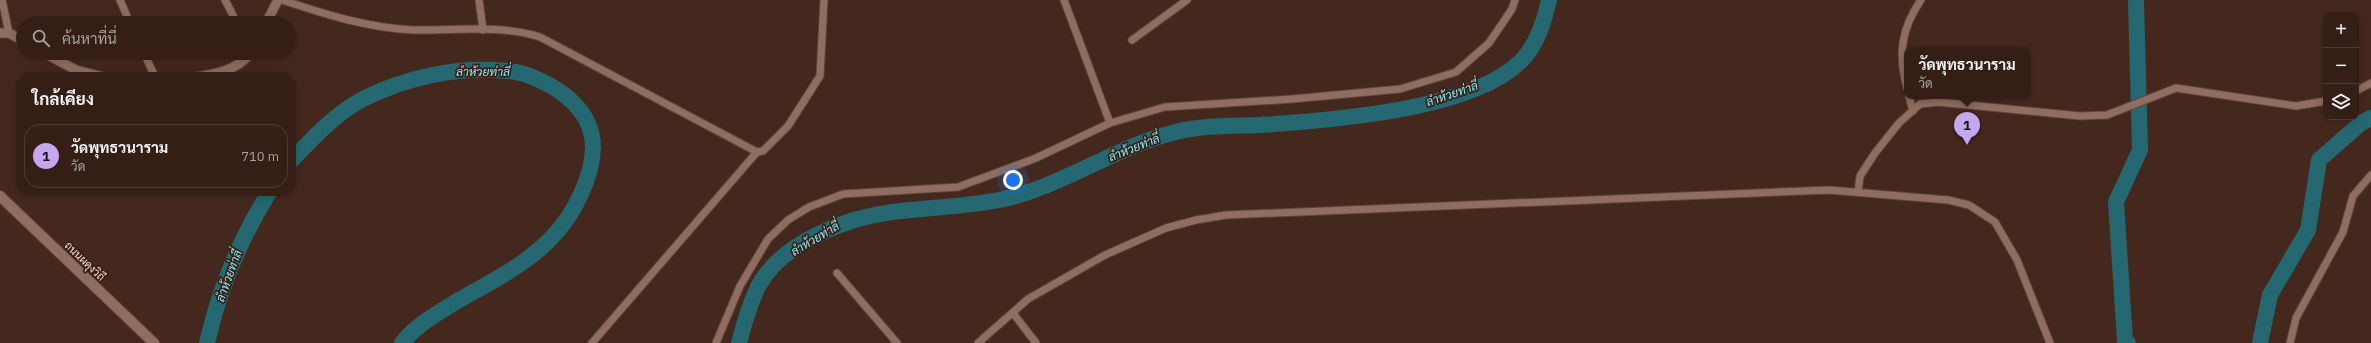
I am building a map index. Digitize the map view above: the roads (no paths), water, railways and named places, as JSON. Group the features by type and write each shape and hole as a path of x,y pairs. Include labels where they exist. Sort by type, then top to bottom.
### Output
{"main road":[{"name":"ถนนผดุงวิถี","path":"0,196 154,343"}],"street":[{"path":"2,0 5,33 16,38"},
{"path":"120,0 127,16"},
{"path":"225,0 233,16"},
{"path":"270,16 278,0"},
{"path":"282,0 356,22 383,26 411,30 484,30 521,32 540,37 757,152 763,152 788,126 820,76 824,0"},
{"path":"479,0 484,30"},
{"path":"1132,40 1186,0"},
{"path":"716,343 740,286 768,239 788,220 809,207 842,194 958,187 1036,158 1110,123 1165,107 1292,99 1400,89 1456,72 1489,43 1512,9 1514,0"},
{"path":"1904,64 1902,48 1904,32 1911,15 1921,0"},
{"path":"1066,1 1110,123"},
{"path":"57,60 76,70 84,72"},
{"path":"147,60 152,72"},
{"path":"224,72 243,63 245,60"},
{"path":"2359,89 2371,83"},
{"path":"1858,192 1860,176 1874,153 1899,123 1920,104 1938,102 2080,116 2107,115 2176,88 2296,106 2323,102"},
{"path":"1910,99 1913,111"},
{"path":"592,343 757,152"},
{"path":"2290,343 2296,318 2343,232 2353,196 2371,175"},
{"path":"978,343 1028,299 1104,255 1143,237 1188,222 1226,215 1829,190 1948,200 1969,206 1995,222 2017,260 2050,343"},
{"path":"837,273 897,343"},
{"path":"1013,313 1036,343"}],"waterway":[{"name":"ลำห้วยท่าลี่","path":"739,343 753,299 759,285 770,270 783,256 817,235 836,226 874,215 976,204 1026,193 1048,185 1133,146 1176,132 1218,126 1290,123 1361,116 1436,102 1470,91 1500,77 1522,60 1536,39 1549,0"},
{"path":"2128,343 2125,341 2116,202 2140,150 2136,0"},
{"name":"ลำห้วยท่าลี่","path":"296,156 334,119 363,99 380,91 415,79 452,72 489,70 507,71 526,75 556,89 570,99 588,122 592,135 593,149 587,178 581,194 570,214 558,231 527,259 510,271 433,316 413,331 402,343"},
{"path":"2260,343 2270,295 2308,230 2319,160 2361,123 2371,118"},
{"name":"ลำห้วยท่าลี่","path":"207,343 218,303 232,264 240,245 267,196"}],"place":[{"name":"วัดพุทธวนาราม","path":"1967,145"}]}
